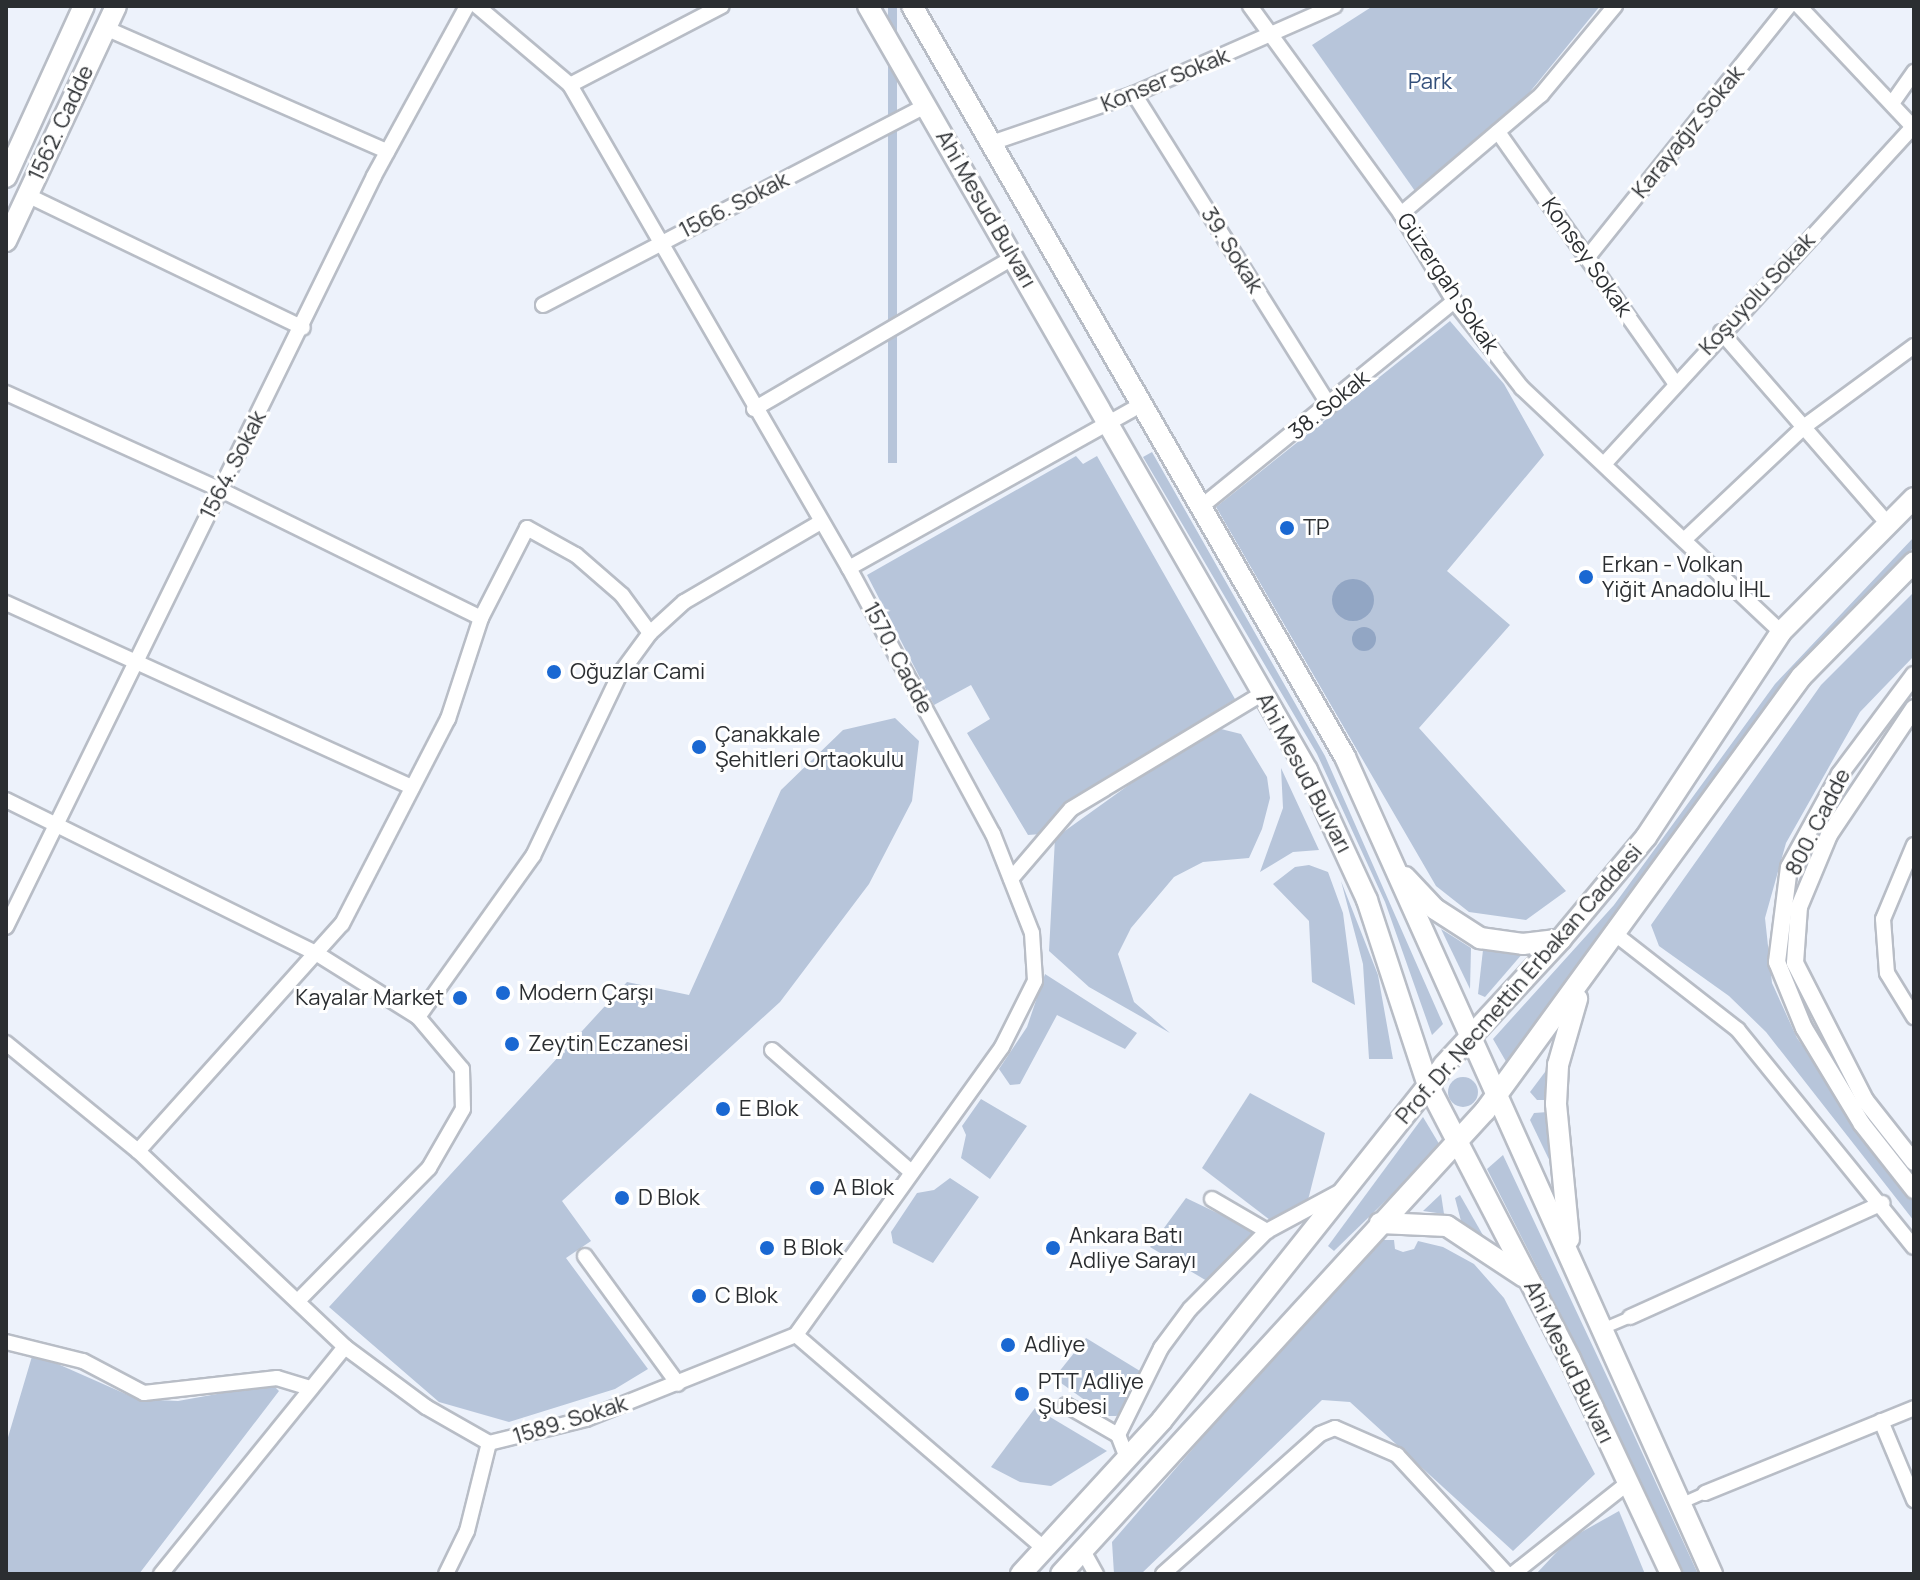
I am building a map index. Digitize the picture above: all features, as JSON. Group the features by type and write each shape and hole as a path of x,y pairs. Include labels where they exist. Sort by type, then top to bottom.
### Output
{"main road":[{"name":"1562. Cadde","path":"6,177 84,6"},
{"name":"1562. Cadde","path":"6,241 116,6"},
{"name":"Ahi Mesud Bulvarı","path":"868,6 1307,770 1352,865 1428,1085 1529,1280 1671,1574"},
{"name":"Ahi Mesud Bulvarı","path":"912,6 1321,711 1498,1095 1600,1330 1712,1574"},
{"name":"Prof. Dr. Necmettin Erbakan Caddesi","path":"1021,1574 1127,1458 1351,1187 1428,1085 1561,939 1646,837 1781,632 1914,498"},
{"name":"Prof. Dr. Necmettin Erbakan Caddesi","path":"1061,1574 1498,1095 1801,677 1914,562"},
{"path":"1394,866 1435,909 1480,938 1523,944 1561,939"},
{"path":"1577,1278 1564,1209 1556,1104 1558,1065 1584,978"},
{"path":"1380,1223 1447,1226 1529,1280"}],"street":[{"name":"1564. Sokak","path":"6,927 60,823 219,489 303,328 387,151 467,6"},
{"name":"1570. Cadde","path":"477,6 570,85 662,242 754,409 849,568 993,834 1032,933 1035,981 1002,1047 910,1171 796,1335"},
{"path":"570,85 722,6"},
{"name":"Güzergah Sokak","path":"1250,6 1401,214 1454,301 1522,388 1781,632"},
{"name":"Konser Sokak","path":"991,143 1134,94 1272,37 1334,6"},
{"path":"1401,214 1541,95 1615,6"},
{"name":"Karayağız Sokak","path":"1587,258 1789,6"},
{"path":"1799,6 1893,102 1913,128"},
{"path":"105,28 387,151"},
{"path":"1893,102 1914,72"},
{"name":"39. Sokak","path":"1134,94 1330,406"},
{"name":"1566. Sokak","path":"543,305 926,106"},
{"name":"Koşuyolu Sokak","path":"1605,463 1721,332 1913,128"},
{"name":"Konsey Sokak","path":"1498,132 1675,383"},
{"path":"27,195 303,328"},
{"path":"754,409 1014,257"},
{"name":"38. Sokak","path":"1202,506 1330,406 1454,301"},
{"path":"1721,332 1887,523"},
{"path":"1684,540 1805,426 1914,346"},
{"path":"6,393 219,489 481,618"},
{"path":"849,568 1142,404"},
{"path":"418,1017 533,856 620,674 650,633 684,602 821,522"},
{"path":"138,1151 319,955 342,924 448,719 481,618 527,528 576,555 622,595 650,633"},
{"path":"6,603 412,787"},
{"name":"800. Cadde","path":"1914,675 1840,774 1789,867 1777,962 1812,1042 1862,1124 1914,1190"},
{"path":"1011,879 1071,809 1262,694"},
{"name":"800. Cadde","path":"1914,708 1829,835 1799,907 1795,963 1865,1100 1914,1162"},
{"path":"6,800 60,823 319,955 418,1017 462,1069 463,1109 429,1168 298,1301"},
{"path":"1914,845 1883,919 1887,973 1914,1017"},
{"path":"1614,933 1738,1030 1882,1203 1914,1247"},
{"name":"1589. Sokak","path":"6,1043 138,1151 345,1347 426,1407 489,1443 586,1419 796,1335"},
{"path":"772,1050 910,1171"},
{"path":"1118,1435 1161,1348 1221,1275 1267,1231 1351,1187"},
{"path":"1212,1199 1267,1231"},
{"path":"1600,1330 1882,1203"},
{"path":"585,1256 678,1384"},
{"path":"796,1335 1045,1549"},
{"path":"6,1342 83,1361 144,1393 277,1378 307,1387"},
{"path":"161,1574 307,1387 345,1347"},
{"path":"1066,1405 1118,1435 1127,1458"},
{"path":"1680,1504 1914,1408"},
{"path":"1881,1421 1914,1500"},
{"path":"1163,1574 1320,1434 1335,1428 1397,1455 1507,1574"},
{"path":"446,1574 467,1531 489,1443"},
{"path":"1513,1574 1628,1483"},
{"path":"1082,1549 1096,1574"}],"green space":[{"path":"888,6 897,6 897,463 888,463"},
{"name":"Park","path":"1373,6 1600,6 1525,98 1415,191 1312,45"},
{"path":"1450,321 1504,384 1544,455 1447,571 1510,625 1419,728 1566,891 1526,920 1469,912 1436,886 1216,507"},
{"path":"1152,452 1325,756 1443,1024 1432,1035 1385,902 1317,754 1143,457"},
{"path":"1076,456 1083,464 1097,456 1235,699 1075,798 1041,834 1028,835 967,733 990,719 971,685 934,705 867,575"},
{"path":"1914,537 1914,547 1811,656 1508,1065 1493,1039 1614,905 1775,684"},
{"path":"1914,592 1914,656 1860,712 1786,843 1765,918 1772,983 1797,1038 1914,1196 1914,1221 1766,1032 1729,996 1659,946 1651,925 1821,685"},
{"path":"895,718 919,741 912,801 869,884 780,1002 562,1201 591,1241 566,1258 648,1369 615,1389 509,1422 439,1402 329,1307 627,982 689,995 781,790 843,730"},
{"path":"1221,729 1241,734 1267,777 1270,798 1262,829 1249,858 1203,862 1174,877 1131,928 1118,954 1134,1002 1170,1033 1089,987 1049,951 1055,838 1165,759"},
{"path":"1281,768 1319,850 1293,852 1260,872 1283,808"},
{"path":"1309,865 1328,872 1343,913 1355,1005 1312,982 1309,921 1273,884 1295,867"},
{"path":"1341,881 1378,975 1393,1059 1369,1059 1363,964"},
{"path":"1441,929 1471,948 1470,989"},
{"path":"1483,950 1523,953 1485,997 1478,994"},
{"path":"1045,974 1137,1033 1125,1049 1057,1015 1020,1084 1010,1085 999,1069 1027,1027"},
{"path":"1548,1068 1548,1100 1537,1100 1530,1092"},
{"path":"1463,1077 1474,1081 1478,1092 1474,1103 1463,1107 1452,1103 1448,1092 1452,1081"},
{"path":"1250,1093 1325,1133 1307,1204 1270,1220 1202,1168"},
{"path":"981,1099 1027,1126 990,1179 961,1158 966,1135 962,1126"},
{"path":"1548,1112 1554,1170 1530,1120 1534,1113"},
{"path":"1423,1117 1441,1147 1334,1251 1328,1246"},
{"path":"1503,1155 1698,1574 1682,1574 1571,1335 1487,1169"},
{"path":"950,1178 979,1197 933,1263 893,1243 891,1232 917,1193 934,1190"},
{"path":"1441,1194 1444,1214 1423,1211"},
{"path":"1460,1195 1484,1237 1461,1221 1455,1198"},
{"path":"1186,1198 1257,1232 1207,1281 1150,1247"},
{"path":"1383,1240 1394,1240 1395,1249 1403,1252 1414,1249 1418,1241 1443,1247 1474,1264 1504,1298 1595,1474 1513,1551 1350,1402 1322,1400 1141,1574 1114,1574 1112,1542 1365,1250"},
{"path":"1086,1338 1140,1371 1122,1414 1107,1416 1054,1378"},
{"path":"33,1353 137,1399 178,1401 272,1384 279,1391 139,1574 6,1574 6,1444"},
{"path":"1035,1408 1107,1451 1051,1486 1020,1482 991,1467"},
{"path":"1619,1511 1645,1574 1536,1574 1569,1539"}],"shaded area":[{"path":"1353,579 1368,585 1374,600 1368,615 1353,621 1338,615 1332,600 1338,585"},
{"path":"1364,627 1373,630 1376,639 1373,648 1364,651 1355,648 1352,639 1355,630"}],"place":[{"name":"TP","path":"1287,528"},
{"name":"Erkan - Volkan Yiğit Anadolu İHL","path":"1586,577"},
{"name":"Oğuzlar Cami","path":"554,672"},
{"name":"Çanakkale Şehitleri Ortaokulu","path":"699,747"},
{"name":"Modern Çarşı","path":"503,993"},
{"name":"Kayalar Market","path":"460,998"},
{"name":"Zeytin Eczanesi","path":"512,1044"},
{"name":"E Blok","path":"723,1109"},
{"name":"A Blok","path":"817,1188"},
{"name":"D Blok","path":"622,1198"},
{"name":"B Blok","path":"767,1248"},
{"name":"Ankara Batı Adliye Sarayı","path":"1053,1248"},
{"name":"C Blok","path":"699,1296"},
{"name":"Adliye","path":"1008,1345"},
{"name":"PTT Adliye Şubesi","path":"1022,1394"}]}
